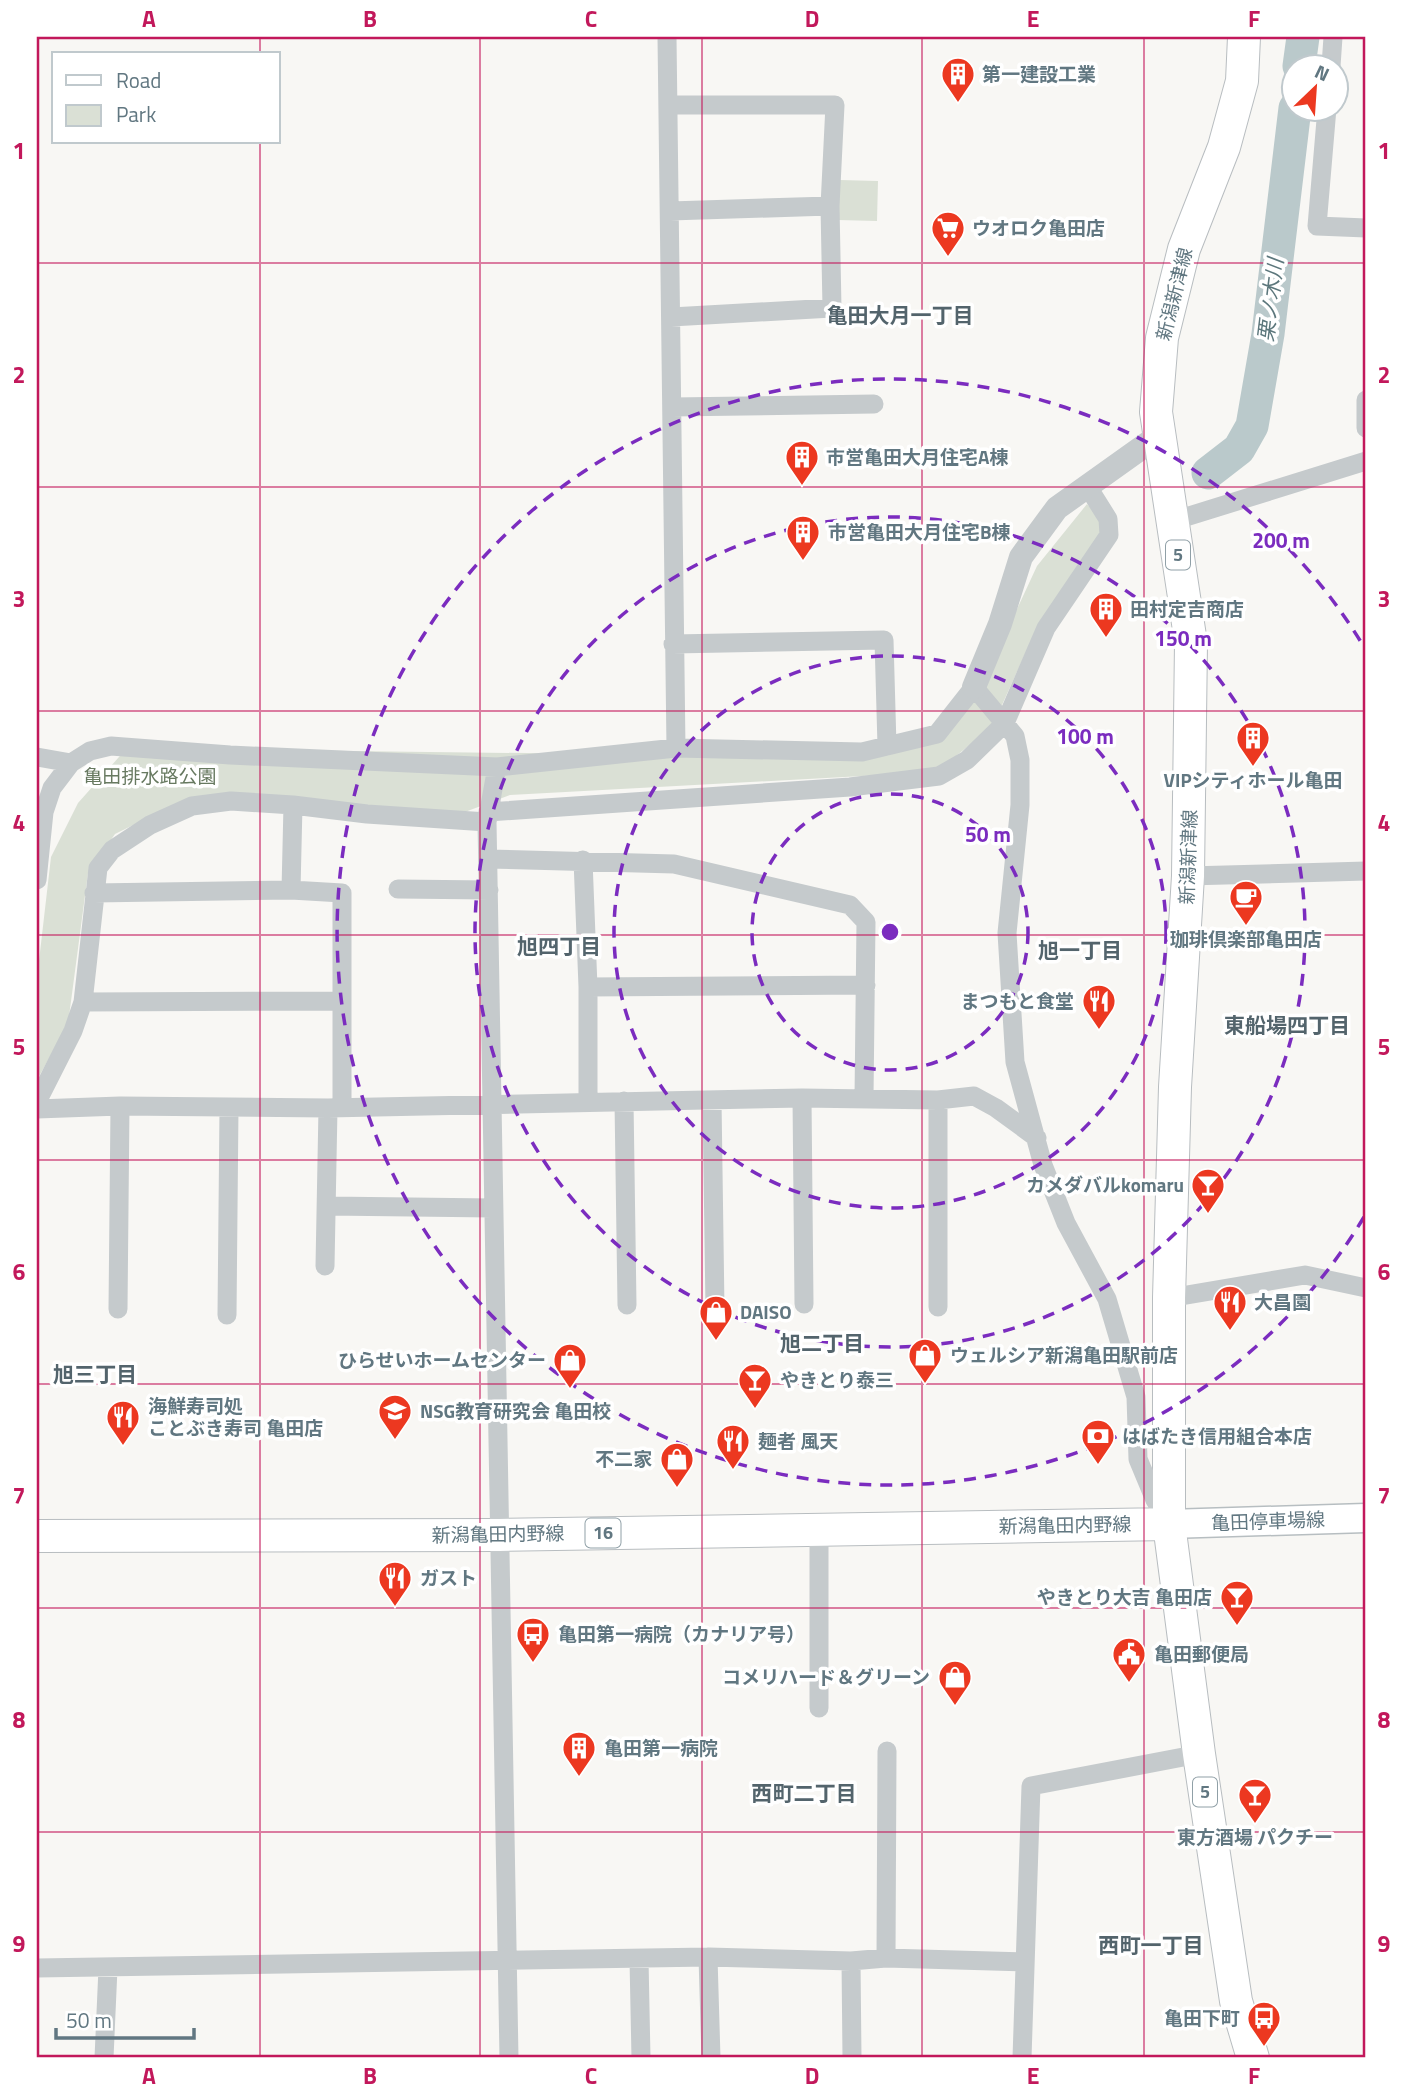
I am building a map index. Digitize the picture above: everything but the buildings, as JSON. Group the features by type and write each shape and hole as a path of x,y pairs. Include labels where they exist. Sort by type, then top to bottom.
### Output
{"main road":[{"name":"新潟新津線","path":"1169,1524 1169,1298 1175,1087 1188,876 1191,643 1156,412 1162,338 1184,249 1224,147 1242,81 1244,37"},
{"name":"亀田停車場線","path":"1169,1524 1366,1518"},
{"name":"新潟亀田内野線","path":"37,1536 499,1535 1169,1524"},
{"name":"5","path":"1169,1524 1199,1754 1236,2001 1253,2058"}],"street":[{"path":"667,37 676,748"},
{"path":"669,105 835,105 830,206 832,309 671,317"},
{"path":"1326,122 1317,226 1366,229"},
{"path":"670,211 830,206"},
{"path":"1366,400 1366,428"},
{"path":"671,407 874,404"},
{"path":"37,880 44,812 52,788 71,763 90,751 111,746 230,755 498,767 676,748 862,752 937,734 974,687 1000,624 1021,557 1058,508 1158,436"},
{"path":"1173,521 1366,461"},
{"path":"37,1102 74,1031 83,1002 98,868 112,850 150,825 192,806 231,801 367,814 488,817 837,788 939,776 967,760 1005,723 1046,628 1109,535 1108,519 1088,487"},
{"path":"673,645 884,640 887,746"},
{"path":"974,687 1015,736 1020,760 1020,805 1007,933 1015,1062 1043,1165 1066,1223 1107,1299 1136,1397 1138,1459 1155,1500 1169,1524"},
{"path":"37,757 71,763"},
{"path":"498,767 488,817 488,859 509,2058"},
{"path":"291,890 293,805"},
{"path":"488,859 674,864 850,905 866,922 864,1098"},
{"path":"583,860 589,1102"},
{"path":"1188,876 1366,871"},
{"path":"398,889 489,890"},
{"path":"94,893 291,890 342,893 342,1001 325,1266"},
{"path":"588,987 866,985"},
{"path":"83,1002 342,1001"},
{"path":"37,1110 802,1098 938,1100 974,1096 996,1108 1037,1138"},
{"path":"802,1098 804,1304"},
{"path":"712,1100 715,1309"},
{"path":"938,1100 938,1307"},
{"path":"624,1101 626,1305"},
{"path":"118,1309 120,1107"},
{"path":"227,1315 229,1108"},
{"path":"328,1206 493,1208"},
{"path":"1169,1298 1306,1275 1366,1288"},
{"path":"819,1529 819,1708"},
{"path":"886,1958 887,1751"},
{"path":"1022,2058 1031,1786 1199,1754"},
{"path":"37,1968 708,1957 1025,1962"},
{"path":"708,1957 711,2058"},
{"path":"639,1959 641,2058"},
{"path":"851,1961 852,2058"},
{"path":"104,2058 108,1968"}],"green space":[{"path":"840,180 878,181 877,221 838,220"},
{"name":"亀田排水路公園","path":"1087,504 1101,519 1100,539 1039,623 992,727 936,772 510,795 465,812 178,803 115,834 88,873 68,1024 37,1080 37,978 51,857 78,803 135,739 268,750 856,757 941,738 984,680 1037,566"}],"waterway":[{"name":"栗ノ木川","path":"1301,52 1303,37"},
{"name":"栗ノ木川","path":"1208,473 1239,449 1252,426 1268,334 1293,122"}],"place":[{"name":"第一建設工業","path":"958,104"},
{"name":"ウオロク亀田店","path":"948,258"},
{"name":"市営亀田大月住宅A棟","path":"802,487"},
{"name":"市営亀田大月住宅B棟","path":"803,562"},
{"name":"田村定吉商店","path":"1106,639"},
{"name":"VIPシティホール亀田","path":"1253,768"},
{"name":"珈琲倶楽部亀田店","path":"1246,927"},
{"name":"まつもと食堂","path":"1099,1031"},
{"name":"カメダバルkomaru","path":"1208,1215"},
{"name":"大昌園","path":"1230,1332"},
{"name":"DAISO","path":"716,1342"},
{"name":"ウェルシア新潟亀田駅前店","path":"925,1385"},
{"name":"ひらせいホームセンター","path":"570,1390"},
{"name":"やきとり泰三","path":"755,1410"},
{"name":"NSG教育研究会 亀田校","path":"395,1441"},
{"name":"海鮮寿司処 ことぶき寿司 亀田店","path":"123,1447"},
{"name":"はばたき信用組合本店","path":"1098,1466"},
{"name":"麺者 風天","path":"733,1471"},
{"name":"不二家","path":"677,1489"},
{"name":"ガスト","path":"395,1608"},
{"name":"やきとり大吉 亀田店","path":"1237,1627"},
{"name":"亀田第一病院（カナリア号）","path":"533,1664"},
{"name":"亀田郵便局","path":"1129,1684"},
{"name":"コメリハード＆グリーン","path":"955,1707"},
{"name":"亀田第一病院","path":"579,1778"},
{"name":"東方酒場 パクチー","path":"1255,1825"},
{"name":"亀田下町","path":"1264,2048"}],"district":[{"name":"亀田大月一丁目","path":"900,316"},
{"name":"旭四丁目","path":"559,947"},
{"name":"旭一丁目","path":"1080,951"},
{"name":"東船場四丁目","path":"1287,1026"},
{"name":"旭二丁目","path":"822,1344"},
{"name":"旭三丁目","path":"95,1375"},
{"name":"西町二丁目","path":"804,1794"},
{"name":"西町一丁目","path":"1151,1946"}]}
